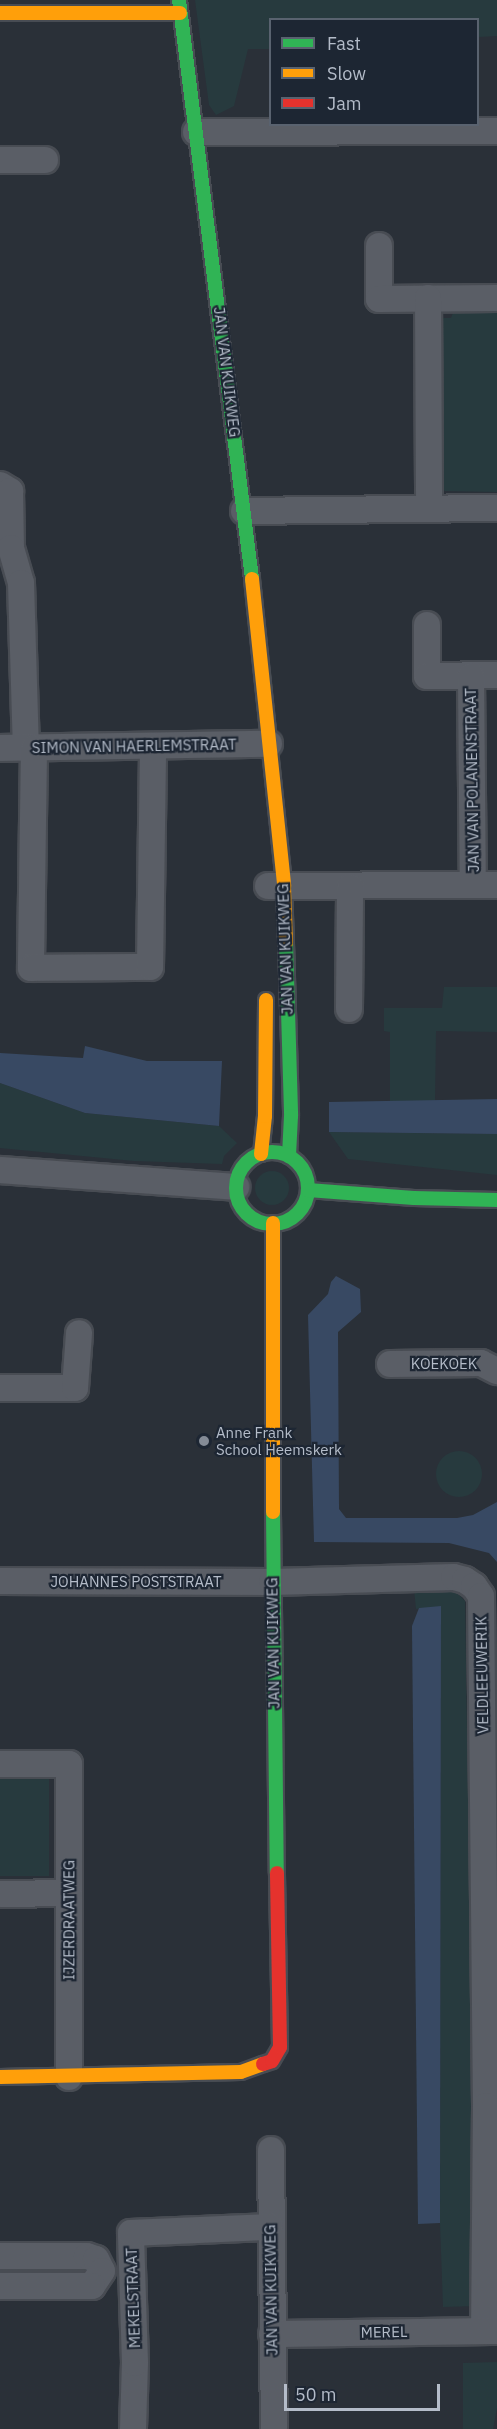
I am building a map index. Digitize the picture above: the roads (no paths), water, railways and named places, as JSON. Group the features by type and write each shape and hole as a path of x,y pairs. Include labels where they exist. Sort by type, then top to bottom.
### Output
{"street":[{"path":"0,13 179,6"},
{"name":"JAN VAN KUIKWEG","path":"179,6 244,511 269,744 273,891 291,1116 289,1156"},
{"path":"196,132 497,131"},
{"path":"0,160 45,160"},
{"path":"379,246 379,299 497,298"},
{"path":"428,298 429,508"},
{"path":"0,485 10,491 11,548 7,569 21,583 30,748 31,968 150,967 153,746"},
{"path":"244,511 497,508"},
{"name":"JAN VAN POLANENSTRAAT","path":"427,625 427,676 497,675"},
{"name":"JAN VAN POLANENSTRAAT","path":"273,891 350,887 485,885 471,676"},
{"name":"SIMON VAN HAERLEMSTRAAT","path":"0,748 269,744"},
{"path":"349,1009 350,887"},
{"name":"JAN VAN KUIKWEG","path":"261,1154 265,1116 266,985"},
{"path":"275,1152 289,1156 305,1173 308,1190 305,1203 297,1214 285,1221 273,1224 263,1222 247,1213 238,1197 236,1187 239,1173 248,1161 261,1154 275,1152"},
{"path":"0,1170 236,1187"},
{"path":"308,1190 414,1198 497,1200"},
{"name":"JAN VAN KUIKWEG","path":"69,2077 241,2073 272,2061 280,2047 272,1582 275,1260 273,1224"},
{"path":"0,1388 75,1388 79,1333"},
{"name":"KOEKOEK","path":"390,1364 481,1363 497,1371"},
{"name":"VELDLEEUWERIK","path":"272,1582 454,1577 465,1580 481,1596 490,1691 491,2331"},
{"name":"JOHANNES POSTSTRAAT","path":"0,1581 272,1582"},
{"name":"IJZERDRAATWEG","path":"0,1764 69,1764 69,2077"},
{"path":"0,1894 69,1893"},
{"path":"0,2077 69,2077"},
{"name":"JAN VAN KUIKWEG","path":"271,2151 270,2228 274,2429"},
{"name":"MEKELSTRAAT","path":"133,2429 135,2363 131,2234 270,2228"},
{"path":"0,2256 87,2256 96,2259 102,2271 92,2286 0,2286"},
{"name":"MEREL","path":"272,2334 491,2331"}],"water":[{"path":"85,1046 147,1061 222,1061 219,1126 85,1113 0,1083 0,1053 83,1058"},
{"path":"497,1099 497,1134 329,1132 329,1102"},
{"path":"336,1276 360,1289 361,1312 338,1332 339,1509 346,1518 457,1518 473,1515 497,1502 497,1562 489,1553 449,1543 314,1542 308,1315 328,1294 331,1282"},
{"path":"441,1606 440,2223 418,2224 412,1626 419,1608"}],"place":[{"name":"Anne Frank School Heemskerk","path":"204,1441"}]}
